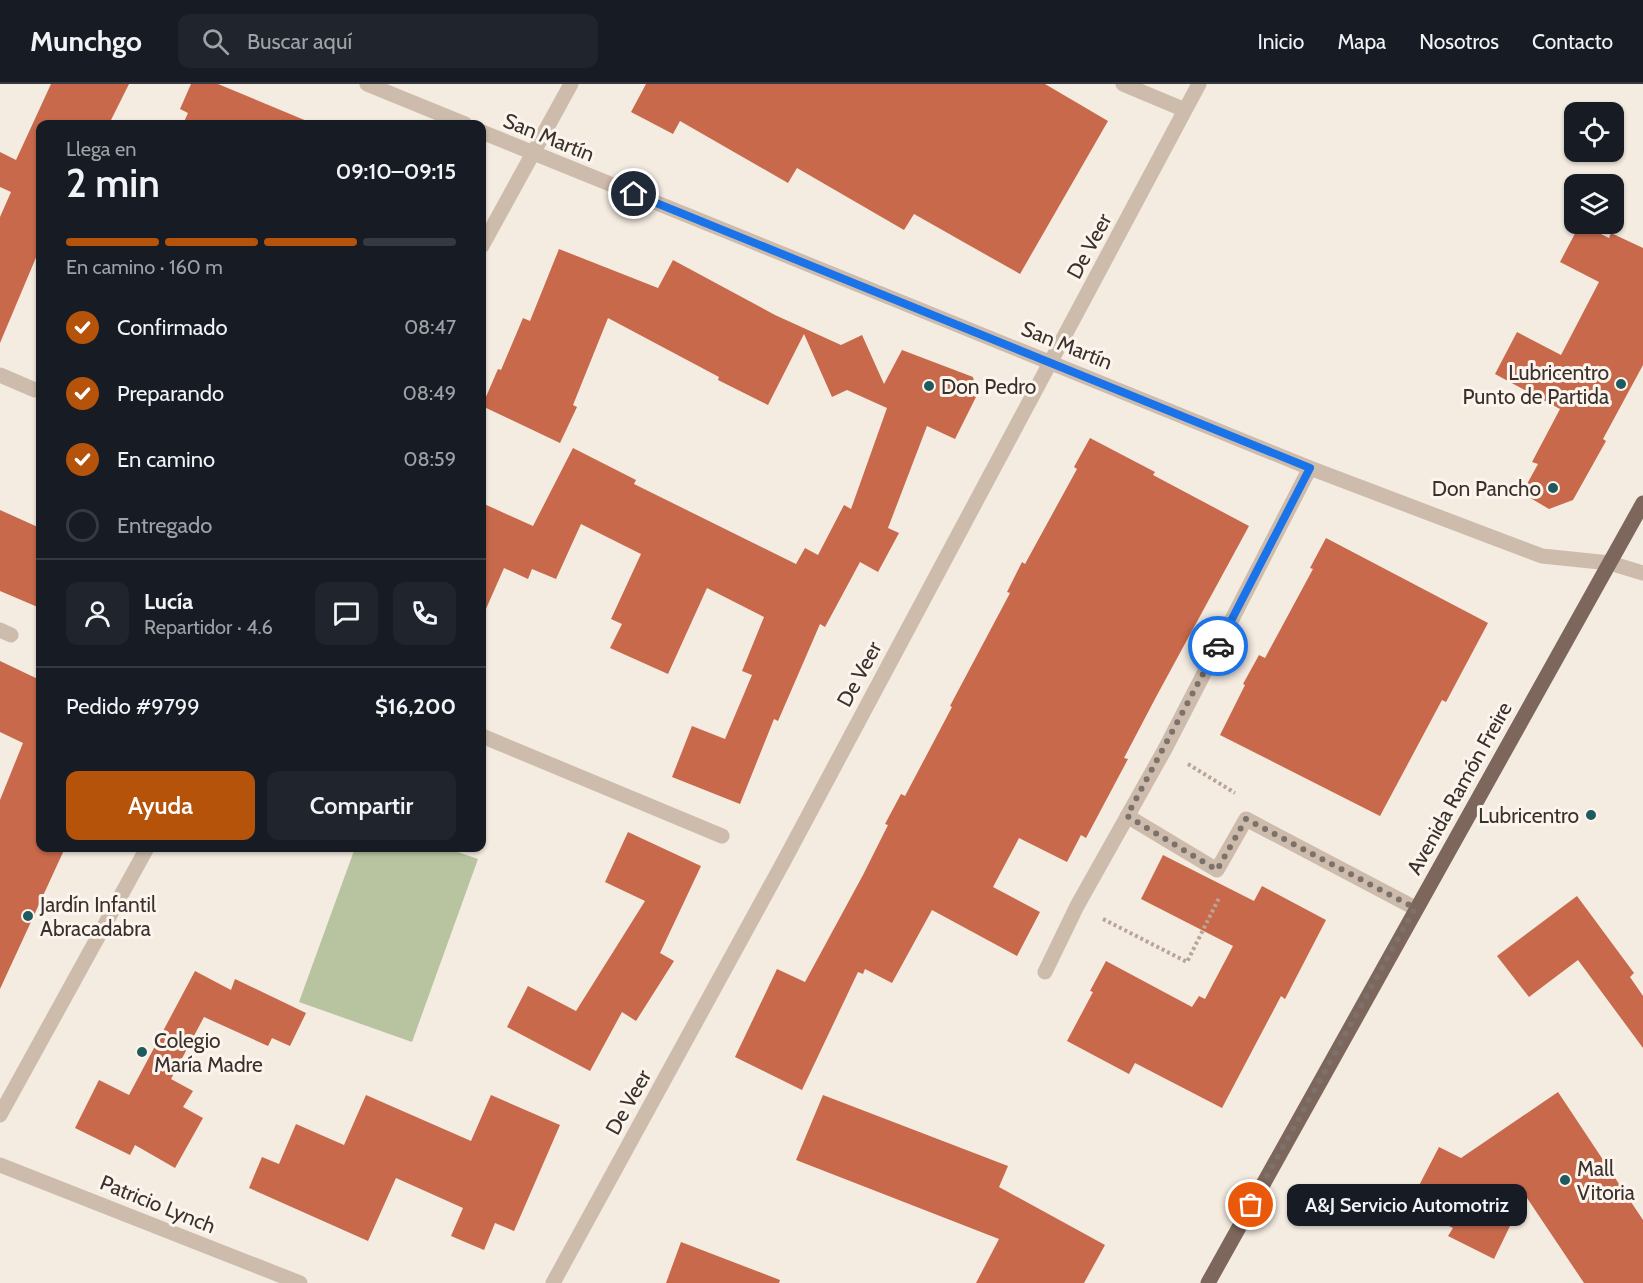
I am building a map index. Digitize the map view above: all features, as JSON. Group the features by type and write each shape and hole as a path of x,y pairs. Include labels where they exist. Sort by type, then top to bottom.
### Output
{"main road":[{"name":"Avenida Ramón Freire","path":"1208,1283 1415,908 1643,503"}],"street":[{"path":"367,84 455,120"},
{"path":"486,239 571,84"},
{"path":"1123,84 1185,110"},
{"name":"De Veer","path":"553,1283 785,859 1199,84"},
{"name":"San Martín","path":"486,134 1310,468 1542,556 1610,563 1643,573"},
{"path":"0,375 34,390"},
{"path":"1045,972 1077,906 1165,749 1310,468"},
{"path":"486,738 723,836"},
{"path":"1127,816 1217,870 1246,819 1415,908"},
{"path":"0,1114 145,852"},
{"name":"Patricio Lynch","path":"0,1164 300,1283"}],"path":[{"path":"1165,749 1235,793 1246,819"},
{"path":"1077,906 1187,962 1225,886 1217,870"}],"green space":[{"path":"354,852 458,852 478,859 412,1042 299,1002"}],"building":[{"path":"51,84 129,84 111,120 36,120 36,258 0,343 0,217 11,192 0,187 0,152 16,160"},
{"path":"191,84 218,84 304,120 185,120 188,113 180,109"},
{"path":"646,84 1045,84 1108,121 1020,274 914,214 904,230 797,168 788,183 680,121 673,134 631,112"},
{"path":"1575,234 1601,234 1609,238 1613,234 1643,248 1643,365 1603,439 1606,441 1573,500 1549,509 1522,493 1538,464 1532,462 1560,409 1495,374 1517,332 1561,355 1599,282 1560,262"},
{"path":"559,249 658,288 673,260 775,315 841,345 862,335 884,384 902,350 973,377 977,395 955,439 927,426 888,528 899,533 878,572 860,562 825,627 820,624 778,721 774,719 740,804 672,777 692,726 725,739 752,675 742,671 764,617 707,588 668,674 610,648 622,624 611,619 641,554 581,524 556,579 532,569 528,579 504,568 486,609 486,505 533,526 573,448 636,480 634,484 796,564 805,548 818,555 844,505 851,509 887,408 847,390 832,397 804,334 768,405 718,380 719,377 608,318 573,405 577,407 560,443 486,408 486,397 498,369 501,370 523,318 530,321"},
{"path":"1090,438 1155,472 1153,475 1249,526 1124,758 1128,759 1086,838 1081,835 1067,862 1019,838 993,887 1040,912 1017,956 932,910 892,983 865,969 863,974 858,972 802,1090 735,1057 777,969 805,982 863,875 901,794 905,796 952,707 950,706 1010,593 1007,592 1022,562 1025,564 1077,469 1074,467"},
{"path":"0,510 36,526 36,606 0,591"},
{"path":"1326,538 1488,623 1446,702 1442,700 1380,816 1220,735 1245,685 1243,684 1259,655 1265,658 1313,569 1310,568"},
{"path":"0,661 36,678 36,852 63,852 0,989 0,800 23,743 0,732"},
{"path":"628,832 701,866 660,953 674,961 636,1021 622,1012 590,1071 507,1027 528,986 576,1011 645,901 605,882"},
{"path":"1163,855 1254,901 1262,886 1326,920 1285,999 1281,996 1222,1108 1135,1063 1129,1074 1067,1041 1093,992 1090,991 1106,961 1192,1007 1199,996 1205,999 1233,946 1141,899"},
{"path":"1577,896 1634,973 1630,977 1643,996 1643,1048 1578,960 1529,997 1497,956"},
{"path":"195,971 231,990 235,979 306,1013 290,1046 272,1038 268,1046 204,1017 171,1079 193,1091 183,1107 203,1118 175,1168 135,1145 130,1155 75,1128 99,1080 129,1095"},
{"name":"Mall Vitoria","path":"1558,1092 1643,1220 1643,1283 1584,1283 1525,1195 1494,1259 1448,1236 1453,1228 1426,1215 1431,1206 1413,1197 1439,1147 1461,1158"},
{"path":"366,1095 471,1141 491,1095 560,1125 514,1231 495,1223 484,1250 451,1236 463,1208 396,1178 368,1241 249,1188 262,1157 279,1164 296,1124 344,1145"},
{"path":"823,1095 1008,1166 999,1187 1105,1245 1084,1283 976,1283 999,1239 796,1160"},
{"path":"681,1242 780,1280 779,1283 666,1283"}],"way so far":[{"path":"1218,646 1165,749 1127,816 1217,870 1246,819 1415,908 1251,1205"}],"place":[{"name":"Lubricentro Punto de Partida","path":"1621,384"},
{"name":"Don Pedro","path":"929,386"},
{"name":"Don Pancho","path":"1553,488"},
{"name":"Lubricentro","path":"1591,815"},
{"name":"Jardín Infantil Abracadabra","path":"28,916"},
{"name":"Colegio María Madre","path":"142,1052"},
{"name":"Mall Vitoria","path":"1565,1180"},
{"name":"A&J Servicio Automotriz","path":"1251,1205"}],"route":[{"path":"634,194 1009,344 1310,468 1218,646"}]}
